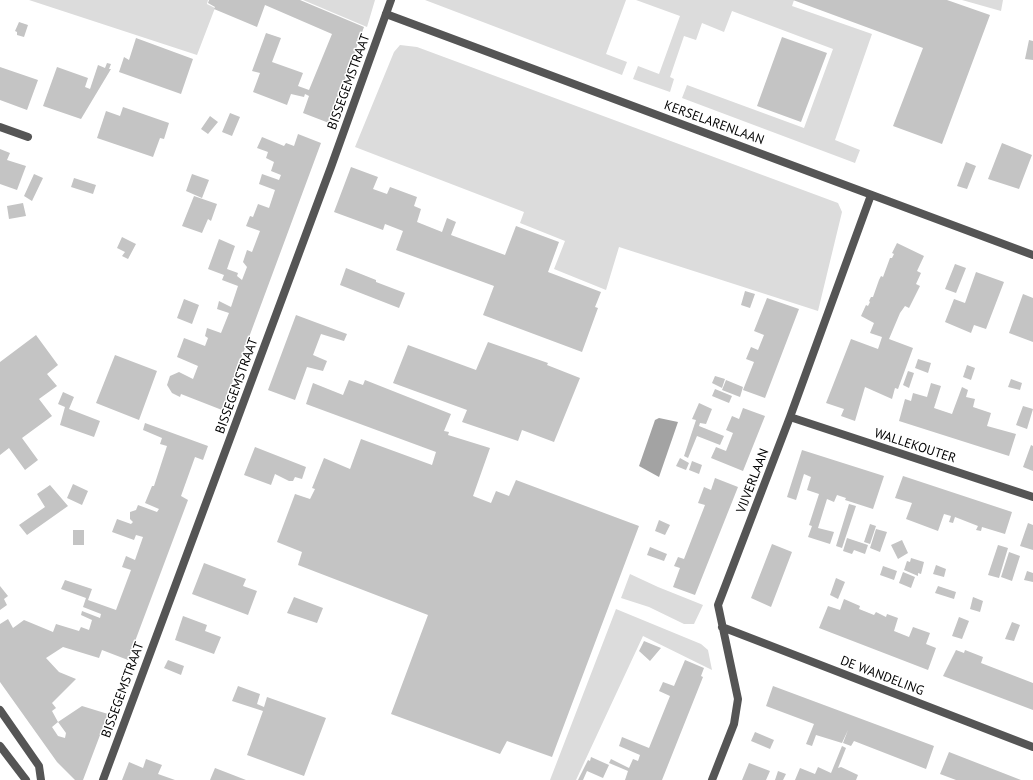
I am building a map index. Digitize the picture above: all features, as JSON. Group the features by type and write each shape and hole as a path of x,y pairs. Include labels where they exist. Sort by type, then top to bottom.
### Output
{"street":[{"name":"BISSEGEMSTRAAT","path":"103,780 391,0"},
{"name":"KERSELARENLAAN","path":"386,14 1033,255"},
{"path":"0,127 28,137"},
{"name":"VIJVERLAAN","path":"712,780 734,724 738,699 718,605 790,417 871,194"},
{"name":"WALLEKOUTER","path":"790,417 1033,497"},
{"name":"DE WANDELING","path":"722,627 1033,747"},
{"path":"0,710 39,766 41,780"},
{"path":"0,746 26,780"}],"shaded area":[{"path":"29,0 208,0 207,4 215,8 197,55"},
{"path":"303,0 375,0 367,27"},
{"path":"425,0 626,0 606,54 627,62 622,75"},
{"path":"636,0 794,0 792,6 872,34 835,140 860,150 855,163 682,98 687,85 804,128 833,49 732,11 724,32 702,23 696,40 684,36 670,77 674,79 670,92 633,79 638,66 659,74 680,16"},
{"path":"962,0 1003,0 1001,11"},
{"path":"400,45 417,47 838,203 842,212 818,311 619,247 606,290 554,269 565,241 520,223 524,212 355,147 394,52"},
{"path":"659,418 678,422 659,477 639,466 655,420"},
{"path":"630,574 703,605 694,624 684,624 649,607 621,598"},
{"path":"616,609 701,644 708,650 712,670 643,636 576,780 550,780"}],"building":[{"path":"209,0 300,0 364,27 329,123 303,113 309,96 305,94 304,97 291,94 287,105 253,92 260,73 252,71 266,33 281,38 272,62 303,73 298,86 309,90 332,34 265,5 257,27 214,9 215,7 208,3"},
{"path":"793,0 947,0 990,15 942,144 893,126 923,48"},
{"path":"19,22 28,25 24,37 17,35 17,32 15,31"},
{"path":"782,37 827,53 801,122 757,106"},
{"path":"136,38 193,59 181,94 119,72 124,57 129,60"},
{"path":"1029,40 1033,41 1033,60 1025,59"},
{"path":"107,63 111,64 109,69 111,69 81,119 43,106 57,67 88,78 85,87 90,89 98,65 105,68"},
{"path":"0,67 38,80 27,110 0,100"},
{"path":"123,107 169,123 164,139 160,138 153,157 97,138 106,111 120,116"},
{"path":"230,113 240,117 232,136 222,132"},
{"path":"210,116 218,122 208,134 201,129"},
{"path":"298,134 321,143 222,410 181,394 180,397 172,393 167,385 170,376 179,372 193,379 198,366 177,357 184,338 205,346 208,338 205,336 207,328 221,333 229,313 217,309 219,301 231,307 238,286 222,280 224,275 208,269 219,239 235,246 227,269 238,273 237,276 242,280 247,267 243,262 247,250 252,252 260,231 246,226 250,216 253,217 258,204 269,208 275,190 259,184 262,174 279,180 281,175 271,171 274,162 266,158 268,152 257,148 262,137 284,146 286,143 294,146"},
{"path":"1002,143 1032,155 1019,189 988,179"},
{"path":"0,149 10,153 7,160 26,166 17,190 0,184"},
{"path":"966,162 976,166 967,189 957,186"},
{"path":"351,167 378,177 373,189 387,194 390,187 417,197 414,206 421,209 417,222 442,232 447,218 456,222 451,235 505,255 516,226 559,242 548,272 601,292 595,307 598,308 582,352 483,315 494,286 396,250 403,231 385,224 383,230 334,212"},
{"path":"34,174 43,178 32,201 24,196"},
{"path":"192,174 209,180 202,198 186,191"},
{"path":"74,178 96,185 93,194 71,187"},
{"path":"194,196 217,204 211,221 208,219 202,233 182,226"},
{"path":"23,203 26,216 9,219 7,206"},
{"path":"122,237 136,244 128,259 122,256 125,252 117,248"},
{"path":"897,243 924,256 917,271 921,273 916,284 920,286 909,308 905,306 900,313 889,339 913,348 898,389 895,388 892,399 865,387 855,421 841,416 844,409 826,403 851,339 878,349 882,337 870,333 874,323 861,316 866,305 868,306 871,297 873,297 881,276 883,277 890,258 892,258 894,254 892,253"},
{"path":"955,264 966,268 956,293 945,289"},
{"path":"346,268 405,293 399,308 340,285"},
{"path":"976,272 1004,282 986,329 974,325 971,333 945,322 954,299 965,303"},
{"path":"745,291 755,294 750,308 741,305"},
{"path":"1023,294 1033,298 1033,342 1009,333"},
{"path":"767,298 799,309 765,398 743,390 754,362 746,359 751,347 758,350 764,335 754,331"},
{"path":"184,299 199,305 192,324 177,318"},
{"path":"296,315 347,334 344,341 321,334 313,355 327,361 323,371 307,367 295,400 268,390"},
{"path":"36,335 58,365 47,374 57,386 39,399 52,416 22,438 38,460 25,470 9,448 0,455 0,362"},
{"path":"488,342 548,363 547,365 580,378 554,442 522,430 518,441 462,422 467,410 393,383 408,345 476,370"},
{"path":"115,355 157,371 139,420 96,403"},
{"path":"918,359 931,363 928,373 915,368"},
{"path":"967,365 975,368 971,380 963,377"},
{"path":"908,371 914,373 909,388 903,385"},
{"path":"715,376 725,379 722,388 712,383"},
{"path":"1011,379 1022,383 1020,390 1008,387"},
{"path":"349,380 363,385 365,380 451,414 444,431 449,432 448,435 490,448 473,496 491,503 496,491 509,496 516,480 639,526 552,757 507,741 500,754 391,714 428,615 298,565 302,552 277,542 295,494 310,499 315,489 312,488 324,458 350,469 361,439 432,465 436,452 306,404 313,383 343,395"},
{"path":"726,380 743,387 740,397 722,390"},
{"path":"931,383 941,386 934,408 952,414 962,387 968,390 966,397 975,399 973,407 991,413 987,426 1016,434 1009,456 899,421 905,399 911,401 913,393 927,397"},
{"path":"715,389 732,396 729,403 712,396"},
{"path":"63,392 74,397 69,409 100,421 94,437 60,425 65,407 58,404"},
{"path":"699,403 712,409 706,424 700,423 699,426 724,436 720,445 697,436 688,458 684,456 696,420 692,419"},
{"path":"1023,406 1033,409 1027,429 1016,425"},
{"path":"743,408 765,416 743,471 711,458 716,447 726,451 733,433 726,430 732,416 739,419"},
{"path":"145,423 208,446 203,460 195,457 181,496 188,500 128,660 102,650 99,658 63,647 46,658 59,672 76,679 52,703 56,708 52,711 58,722 82,706 108,714 83,780 75,780 57,762 0,682 0,624 8,619 13,628 24,620 53,632 56,624 79,631 81,627 89,630 92,620 81,615 82,611 100,618 101,614 83,607 86,598 61,589 65,580 92,589 88,600 116,610 131,570 122,567 126,556 135,560 143,537 136,535 134,540 112,532 117,519 131,524 133,522 130,519 130,512 136,510 138,505 157,512 159,509 145,503 152,486 154,486 167,446 160,444 162,438 143,430","holes":["58,722 66,733 65,738 58,736 52,727"]},
{"path":"1031,445 1033,446 1033,471 1023,467"},
{"path":"255,447 306,467 302,479 295,477 293,481 289,481 275,474 271,485 244,475"},
{"path":"802,450 884,476 873,509 845,500 846,498 837,495 834,502 827,499 818,528 834,532 830,544 808,537 812,526 809,525 819,494 807,490 811,477 804,474 796,500 787,497"},
{"path":"680,458 689,463 686,470 676,466"},
{"path":"692,461 702,465 699,474 689,470"},
{"path":"903,476 1012,512 1005,534 982,527 981,531 976,530 978,526 955,517 953,523 949,522 951,516 944,514 938,531 906,519 912,503 895,498"},
{"path":"715,478 738,487 695,595 673,587 680,568 674,566 678,557 684,559 705,505 698,503 704,487 711,490"},
{"path":"73,484 88,491 82,505 67,498"},
{"path":"50,485 68,506 27,535 19,525 45,507 37,494"},
{"path":"849,504 856,506 842,548 836,546"},
{"path":"659,520 670,525 665,535 655,531"},
{"path":"1028,523 1033,525 1033,550 1020,546"},
{"path":"870,524 876,526 870,544 864,542"},
{"path":"876,529 887,532 880,552 870,548"},
{"path":"73,530 84,530 84,545 73,545"},
{"path":"847,538 868,545 865,554 854,550 852,554 843,551"},
{"path":"902,540 908,553 898,559 891,545"},
{"path":"772,544 792,552 771,607 751,598"},
{"path":"998,545 1008,548 999,578 988,575"},
{"path":"650,547 667,554 664,561 647,555"},
{"path":"1009,552 1020,556 1012,581 1001,577"},
{"path":"911,558 924,562 921,574 918,573 918,576 904,570 907,561 910,562"},
{"path":"204,563 246,579 243,586 257,591 248,615 192,594"},
{"path":"936,565 946,569 944,577 933,574"},
{"path":"883,566 897,571 894,580 880,575"},
{"path":"1027,571 1033,573 1033,582 1024,580"},
{"path":"903,572 915,577 911,588 899,583"},
{"path":"836,578 845,582 838,599 830,595"},
{"path":"0,586 8,596 4,599 7,605 0,610"},
{"path":"938,586 956,592 954,599 935,593"},
{"path":"294,597 323,608 317,623 287,613"},
{"path":"973,597 983,601 980,612 970,609"},
{"path":"844,599 860,606 859,609 874,615 876,612 886,617 887,614 898,618 894,631 909,637 913,627 930,633 926,644 936,648 928,670 819,628 828,606 840,610"},
{"path":"183,616 207,625 205,631 221,637 214,654 175,640"},
{"path":"959,617 969,621 962,639 952,636"},
{"path":"1012,622 1020,625 1014,641 1005,639"},
{"path":"644,641 661,648 650,661 639,651"},
{"path":"956,650 964,653 965,650 983,657 981,663 1033,683 1033,710 943,676"},
{"path":"168,660 184,666 181,675 164,668"},
{"path":"685,660 704,668 701,676 703,677 662,780 625,780 628,771 609,763 611,759 629,768 633,759 638,761 640,755 619,746 622,737 649,748 670,696 659,691 663,682 674,686"},
{"path":"238,686 260,694 257,704 264,707 267,697 326,718 304,776 247,755 263,711 232,701"},
{"path":"773,686 934,746 926,769 854,741 851,746 843,743 848,730 842,743 816,735 812,746 806,744 814,724 766,706"},
{"path":"755,732 774,740 770,749 751,741"},
{"path":"842,746 846,748 838,768 841,767 858,775 856,780 795,780 800,768 815,774 818,767 831,773"},
{"path":"949,752 1021,780 956,780 940,774"},
{"path":"591,757 609,765 603,778 587,771 583,780 578,780 588,760 590,761"},
{"path":"146,759 162,765 158,774 175,780 122,780 129,762 143,768"},
{"path":"749,763 770,771 766,780 742,780"},
{"path":"215,768 246,780 210,780"},
{"path":"778,771 786,774 783,780 775,780"}]}
